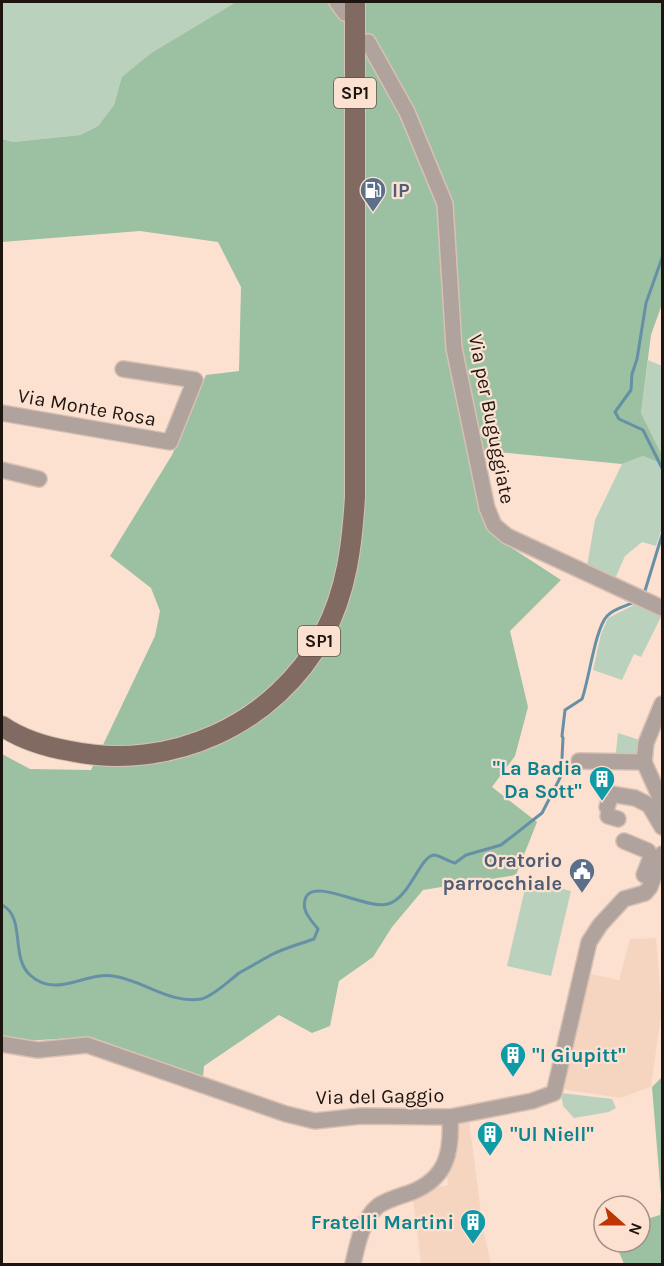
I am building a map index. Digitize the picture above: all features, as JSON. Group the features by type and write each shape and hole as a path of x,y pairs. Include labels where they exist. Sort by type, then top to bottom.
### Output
{"main road":[{"name":"SP1","path":"2,726 47,747 92,756 137,757 180,749 223,732 266,704 300,671 324,634 342,595 352,550 355,497 346,5"}],"street":[{"name":"Via per Buguggiate","path":"368,42 407,112 445,204 454,348 480,475 494,525 507,536 663,608"},
{"name":"Via Monte Rosa","path":"2,413 170,442 195,380 123,369"},
{"path":"2,470 39,479"},
{"path":"663,704 646,743 644,762 663,802"},
{"path":"579,761 644,762"},
{"path":"611,814 611,794 635,798 649,806 663,826"},
{"path":"624,841 648,851 651,857 632,896"},
{"path":"632,896 645,893 650,887 663,854"},
{"name":"Via del Gaggio","path":"2,1044 38,1050 87,1045 286,1114 315,1120 360,1116 450,1117 532,1101 554,1093 589,942 600,925 632,896"},
{"path":"353,1264 356,1246 369,1218 377,1207 414,1191 438,1176 449,1150 450,1117"}],"shaded area":[{"path":"656,938 662,1008 651,1087 620,1098 561,1089 586,973 619,980 630,939"},
{"path":"469,1120 483,1228 491,1264 421,1264 412,1191 448,1185 441,1125"}],"green space":[{"path":"2,2 236,2 151,53 123,77 114,105 98,126 80,135 13,142 2,139"},
{"path":"236,2 662,2 662,304 651,335 641,413 662,455 662,464 643,456 622,464 466,449 484,521 498,539 561,580 510,631 528,707 515,756 492,787 537,822 516,875 423,890 392,927 373,957 339,981 330,1026 312,1033 279,1015 204,1066 203,1077 91,1037 22,1041 2,1038 2,754 30,769 91,770 155,636 160,611 151,588 110,556 172,455 206,375 239,371 241,287 218,242 140,231 2,242 2,139 13,142 80,135 98,126 114,105 122,77 151,53"},
{"path":"648,360 662,366 662,455 641,413"},
{"path":"643,456 662,464 662,528 656,546 642,542 625,556 615,579 587,566 595,520 622,464"},
{"path":"640,602 662,615 641,657 634,654 622,680 593,670 601,634 608,618"},
{"path":"618,733 643,741 639,758 615,761"},
{"path":"527,880 571,891 551,976 507,966"},
{"path":"662,1077 662,1264 624,1264 620,1254 652,1254 652,1217 660,1215 661,1196 652,1087"},
{"path":"561,1093 612,1099 616,1108 609,1112 574,1118 563,1106"}],"waterway":[{"path":"662,258 646,303 631,390 615,412 619,419 643,430 662,468"},
{"path":"644,594 662,535"},
{"path":"562,758 565,710 582,699 603,623 613,611 637,601"},
{"path":"2,905 14,918 24,967 40,982 60,985 102,976 113,976 178,998 189,1000 205,998 239,973 271,955 314,939 318,929 307,915 304,906 306,897 311,892 330,892 368,903 388,904 396,900 409,886 429,857 436,855 455,863 466,855 501,845 542,813 561,776 563,764"}],"place":[{"name":"IP","path":"373,213"},
{"name":"\"La Badia Da Sott\"","path":"602,802"},
{"name":"Oratorio parrocchiale","path":"582,894"},
{"name":"\"I Giupitt\"","path":"513,1078"},
{"name":"\"Ul Niell\"","path":"490,1157"},
{"name":"Fratelli Martini","path":"473,1245"}]}
